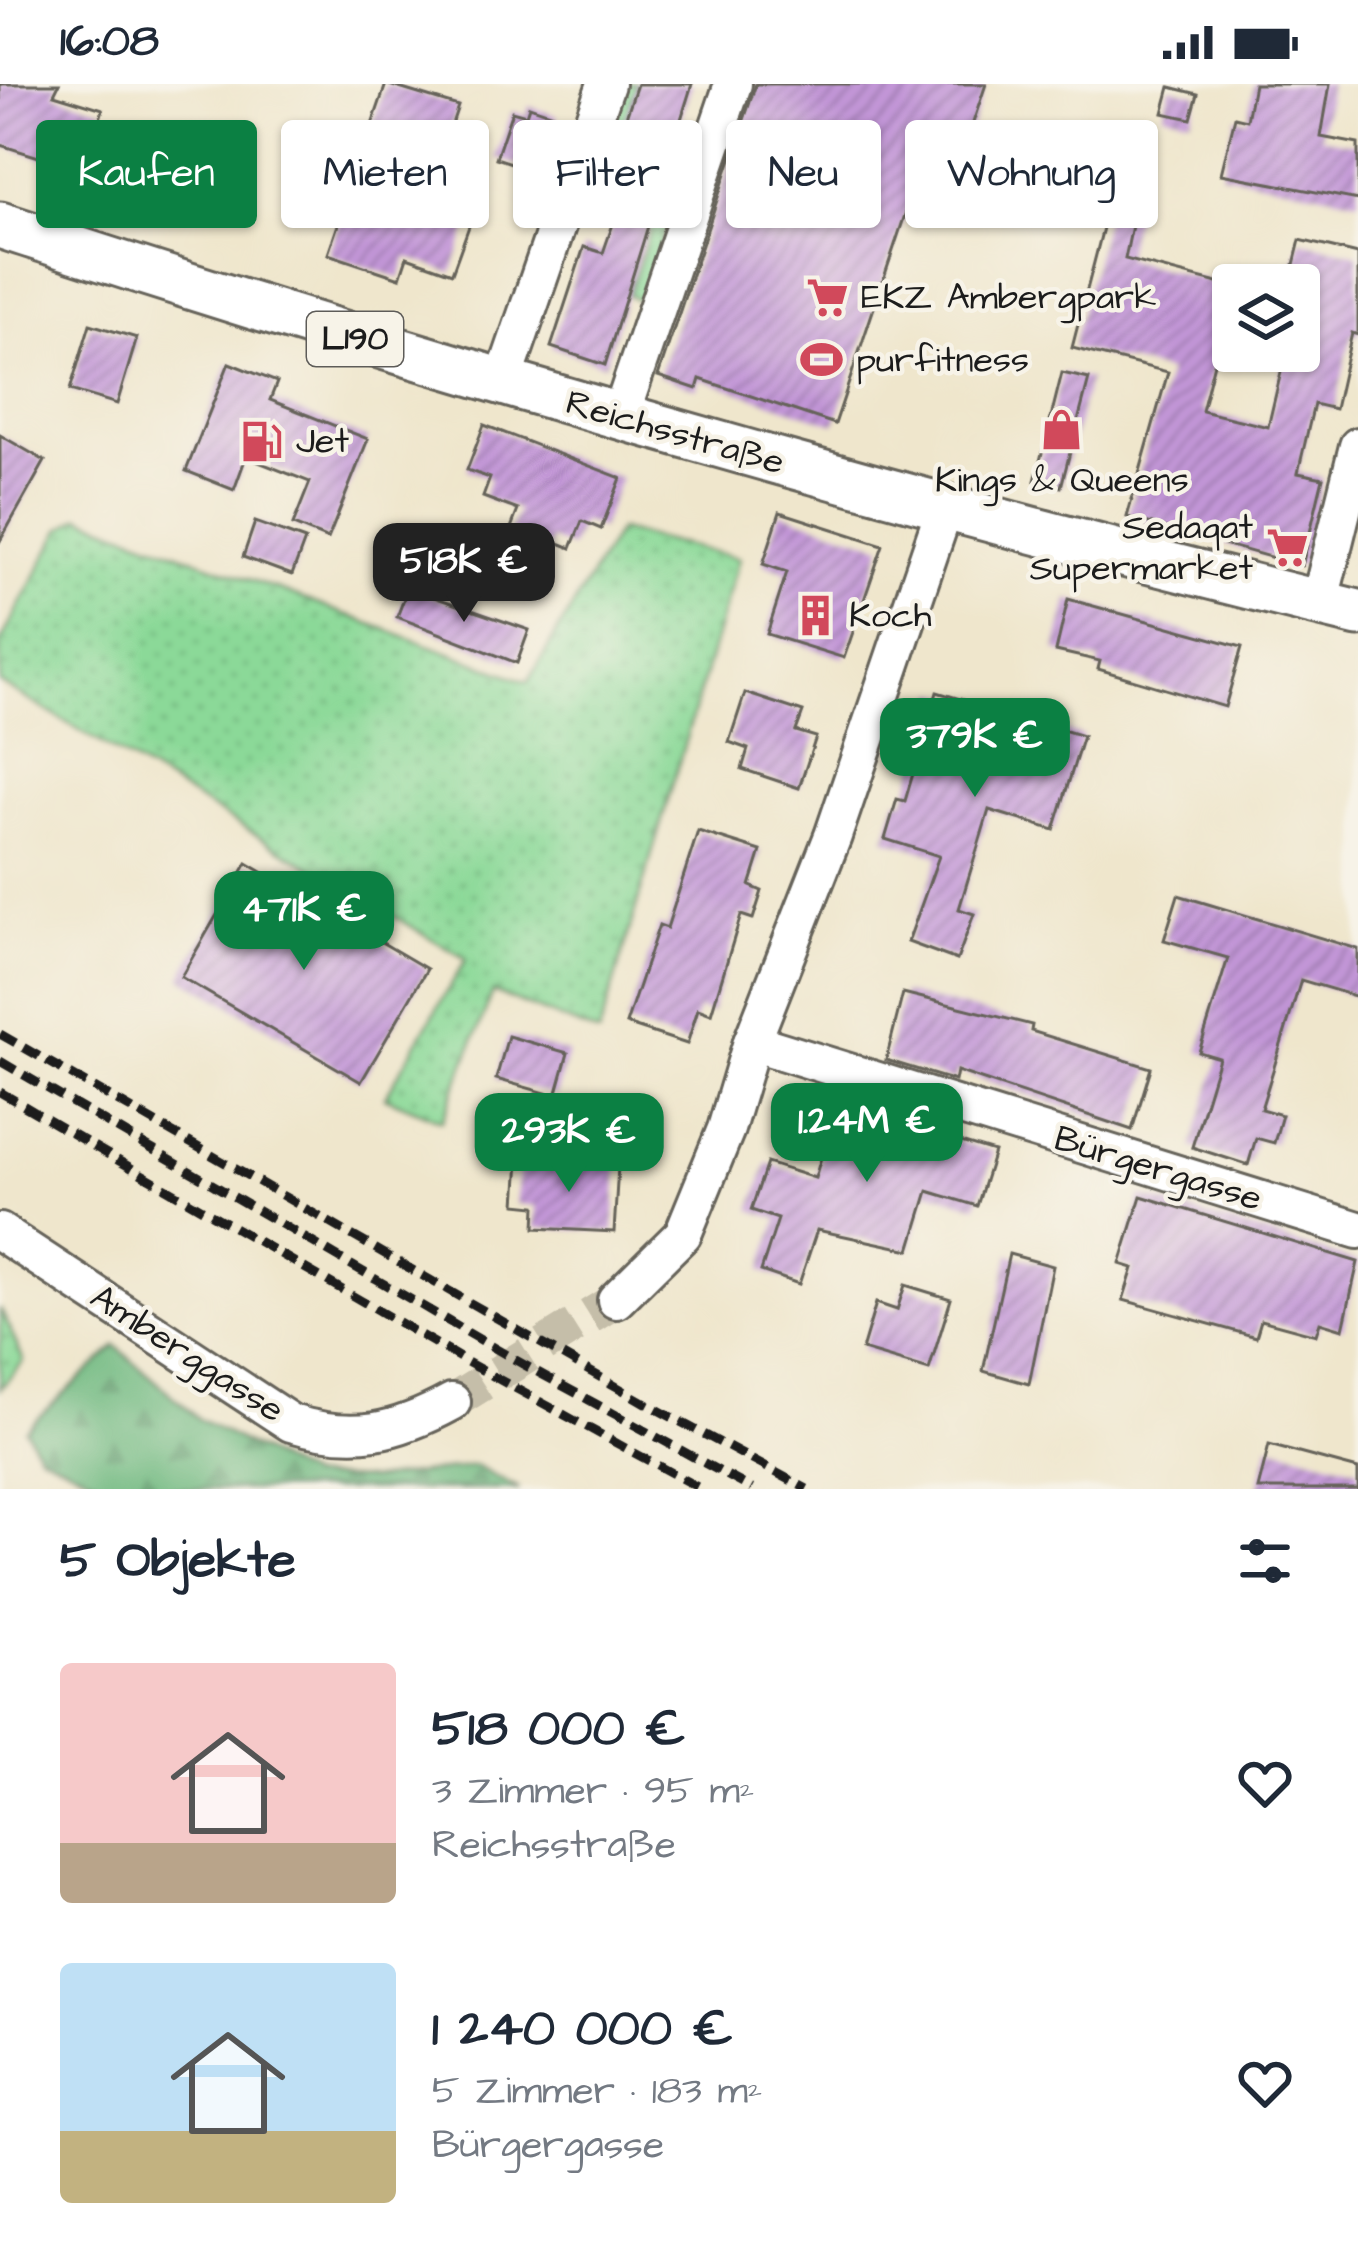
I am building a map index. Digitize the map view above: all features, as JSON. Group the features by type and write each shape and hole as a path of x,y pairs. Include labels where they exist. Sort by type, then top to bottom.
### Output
{"main road":[{"name":"Reichsstraße","path":"0,225 502,385 945,508 1339,609"}],"street":[{"path":"502,385 606,84"},
{"path":"620,417 733,84"},
{"path":"1339,609 1358,446"},
{"path":"616,1300 683,1234 727,1130 752,1042 833,836 945,508"},
{"name":"Bürgergasse","path":"752,1042 1358,1230"},
{"name":"Amberggasse","path":"0,1232 291,1423 329,1435 365,1436 397,1430 452,1402"}],"green space":[{"path":"623,84 637,84 625,120 610,120"},
{"path":"651,228 666,228 643,302 628,296"},
{"path":"81,517 528,682 618,530 739,558 599,1034 493,992 442,1121 385,1097 466,959 0,683 0,643 61,529"},
{"path":"0,1308 24,1361 0,1389"},
{"path":"116,1346 199,1419 309,1477 374,1479 475,1466 519,1489 116,1489 39,1453 25,1429"}],"building":[{"path":"0,84 59,84 54,94 103,109 100,120 36,120 36,156 0,145"},
{"path":"386,84 458,106 453,120 374,120"},
{"path":"637,84 692,84 681,120 625,120"},
{"path":"756,84 986,84 974,120 905,120 905,215 835,424 700,379 697,389 658,376 726,173 726,228 881,228 881,120 744,120"},
{"path":"1254,84 1330,84 1321,137 1358,144 1358,200 1221,174 1235,117 1247,120"},
{"path":"1170,87 1198,94 1191,119 1163,113"},
{"path":"529,106 558,116 557,120 513,120 513,164 496,158 512,111 526,115"},
{"path":"337,228 468,228 452,273 407,257 400,278 328,254"},
{"path":"612,228 647,228 605,365 551,347 584,247 603,253"},
{"path":"1103,228 1132,228 1125,259 1212,282 1212,371 1202,411 1268,427 1281,372 1320,372 1320,264 1294,264 1300,240 1358,254 1358,335 1352,333 1335,409 1314,404 1298,473 1323,478 1302,566 1127,517 1168,372 1072,348"},
{"path":"90,324 137,338 117,404 70,390"},
{"name":"Jet","path":"229,363 277,382 270,400 368,439 328,539 293,525 310,482 246,457 234,490 186,471"},
{"name":"Kings & Queens","path":"1062,373 1089,379 1061,487 1035,481"},
{"path":"484,425 621,478 601,529 582,521 571,548 551,540 538,574 499,559 518,510 483,497 490,478 467,470"},
{"path":"0,435 45,461 0,541"},
{"path":"780,512 883,545 844,658 767,634 787,572 763,564"},
{"path":"255,522 305,540 292,575 243,557"},
{"path":"408,588 529,630 517,663 397,617"},
{"path":"1068,599 1242,647 1225,707 1098,669 1100,661 1056,651"},
{"path":"937,692 1083,736 1054,830 989,810 959,909 974,914 957,960 908,942 939,856 885,839 897,799 905,801"},
{"path":"745,693 803,712 796,731 816,737 799,788 742,769 748,749 729,742"},
{"path":"698,831 761,851 750,886 762,891 753,919 741,915 711,1014 698,1009 687,1044 626,1024 659,925 667,928"},
{"path":"247,863 427,969 361,1082 181,977"},
{"path":"1178,895 1358,949 1358,997 1301,980 1261,1109 1282,1115 1274,1143 1256,1138 1248,1165 1192,1147 1219,1058 1199,1052 1228,958 1164,940"},
{"path":"903,993 1032,1025 1031,1031 1151,1068 1132,1130 957,1071 955,1081 886,1060"},
{"path":"508,1036 568,1053 556,1096 496,1079"},
{"path":"876,1104 944,1125 941,1136 994,1152 977,1206 928,1191 910,1250 817,1230 799,1284 761,1271 778,1219 751,1210 767,1163 815,1178 836,1106 873,1117"},
{"path":"519,1161 618,1166 614,1232 535,1228 536,1206 516,1204"},
{"path":"1141,1196 1358,1262 1343,1329 1320,1322 1316,1335 1261,1320 1256,1337 1123,1300 1133,1268 1120,1264"},
{"path":"1009,1254 1053,1266 1029,1384 983,1371"},
{"path":"905,1285 951,1299 929,1370 862,1350 876,1303 897,1310"},
{"path":"1269,1445 1358,1469 1358,1489 1258,1489"}],"tunnel":[{"path":"452,1402 616,1300"}],"railway":[{"path":"0,1034 647,1404 807,1489"},
{"path":"0,1061 510,1357 752,1489"},
{"path":"0,1092 467,1362 701,1489"}],"place":[{"name":"EKZ Ambergpark","path":"827,297"},
{"name":"purfitness","path":"822,360"},
{"name":"Kings & Queens","path":"1062,430"},
{"name":"Jet","path":"262,441"},
{"name":"Sedaqat Supermarket","path":"1287,548"},
{"name":"Koch","path":"815,615"}]}
